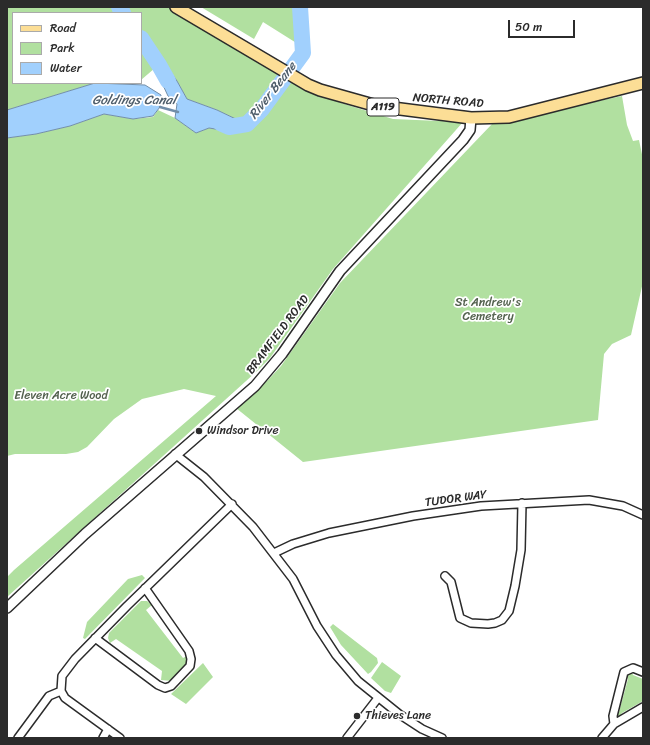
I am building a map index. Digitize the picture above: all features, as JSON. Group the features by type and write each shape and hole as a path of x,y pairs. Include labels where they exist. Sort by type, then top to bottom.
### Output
{"main road":[{"name":"NORTH ROAD","path":"176,7 273,63 299,80 320,90 377,106 471,118 510,117 643,83"}],"street":[{"name":"BRAMFIELD ROAD","path":"7,608 175,454 255,386 270,370 340,271 468,134 471,128 471,118"},
{"path":"175,454 204,477 232,504 274,553 293,579 319,630 336,655 358,681 378,698 422,729 442,738"},
{"name":"TUDOR WAY","path":"274,553 305,540 386,521 481,506 568,500 604,501 623,506 643,515"},
{"path":"445,576 451,582 460,618 471,623 488,624 502,620 509,611 515,586 520,550 522,503"},
{"path":"120,738 69,701 61,690 61,681 65,671 95,638 145,588 232,504"},
{"path":"95,638 158,685 165,688 171,686 190,666 192,659 189,651 145,588"},
{"path":"614,724 613,716 624,672 633,668 643,672"},
{"path":"18,738 49,696 61,690"},
{"path":"347,738 378,698"},
{"path":"602,738 614,724 643,707"},
{"path":"103,738 108,729"}],"green space":[{"path":"7,7 114,7 118,12 12,12 12,84 92,84 7,110"},
{"name":"Eleven Acre Wood","path":"123,7 170,7 296,83 341,103 393,119 463,122 333,269 270,358 7,597 7,577 14,570 216,396 184,389 142,399 114,419 87,447 78,452 66,454 15,454 7,456 7,138 36,134 70,126 104,114 133,119 153,117 158,110 175,118 196,133 209,128 234,132 252,126 259,120 273,100 266,103 263,100 251,113 240,121 217,110 187,99 177,81 142,33 142,12 126,12"},
{"path":"201,7 294,7 298,44 263,22 254,39"},
{"path":"142,47 155,68 142,79"},
{"name":"St Andrew's Cemetery","path":"622,96 627,125 633,141 639,140 643,159 643,282 631,335 612,344 604,354 598,420 303,462 236,408 268,380 281,366 340,283 492,124"},
{"path":"142,575 145,578 85,639 83,638 87,622 128,579"},
{"path":"141,601 147,601 152,605 146,610 183,658 189,655 190,663 172,681 161,680 162,671 116,639 110,643 108,638 109,633"},
{"path":"333,624 377,658 378,663 371,672 368,674 341,645 330,627"},
{"path":"382,662 401,676 391,693 385,691 371,678"},
{"path":"203,663 213,677 186,704 171,694"},
{"path":"632,672 633,675 643,679 643,701 622,713 619,717 617,713 619,712 628,679 626,675"}],"water":[{"path":"161,58 187,99 217,110 240,121 241,129 234,132 209,128 196,133 175,118 177,104 168,96 155,68"},
{"name":"Goldings Canal","path":"92,84 145,85 161,95 160,107 153,116 133,119 104,114 70,126 36,134 7,138 7,110"}],"waterway":[{"name":"River Beane","path":"119,7 122,12"},
{"name":"River Beane","path":"220,123 229,127 247,124 262,109 303,53 300,7"},
{"name":"River Beane","path":"142,40 168,81"},
{"path":"160,107 178,112"}],"place":[{"name":"Windsor Drive","path":"199,431"},
{"name":"Thieves Lane","path":"357,716"}]}
